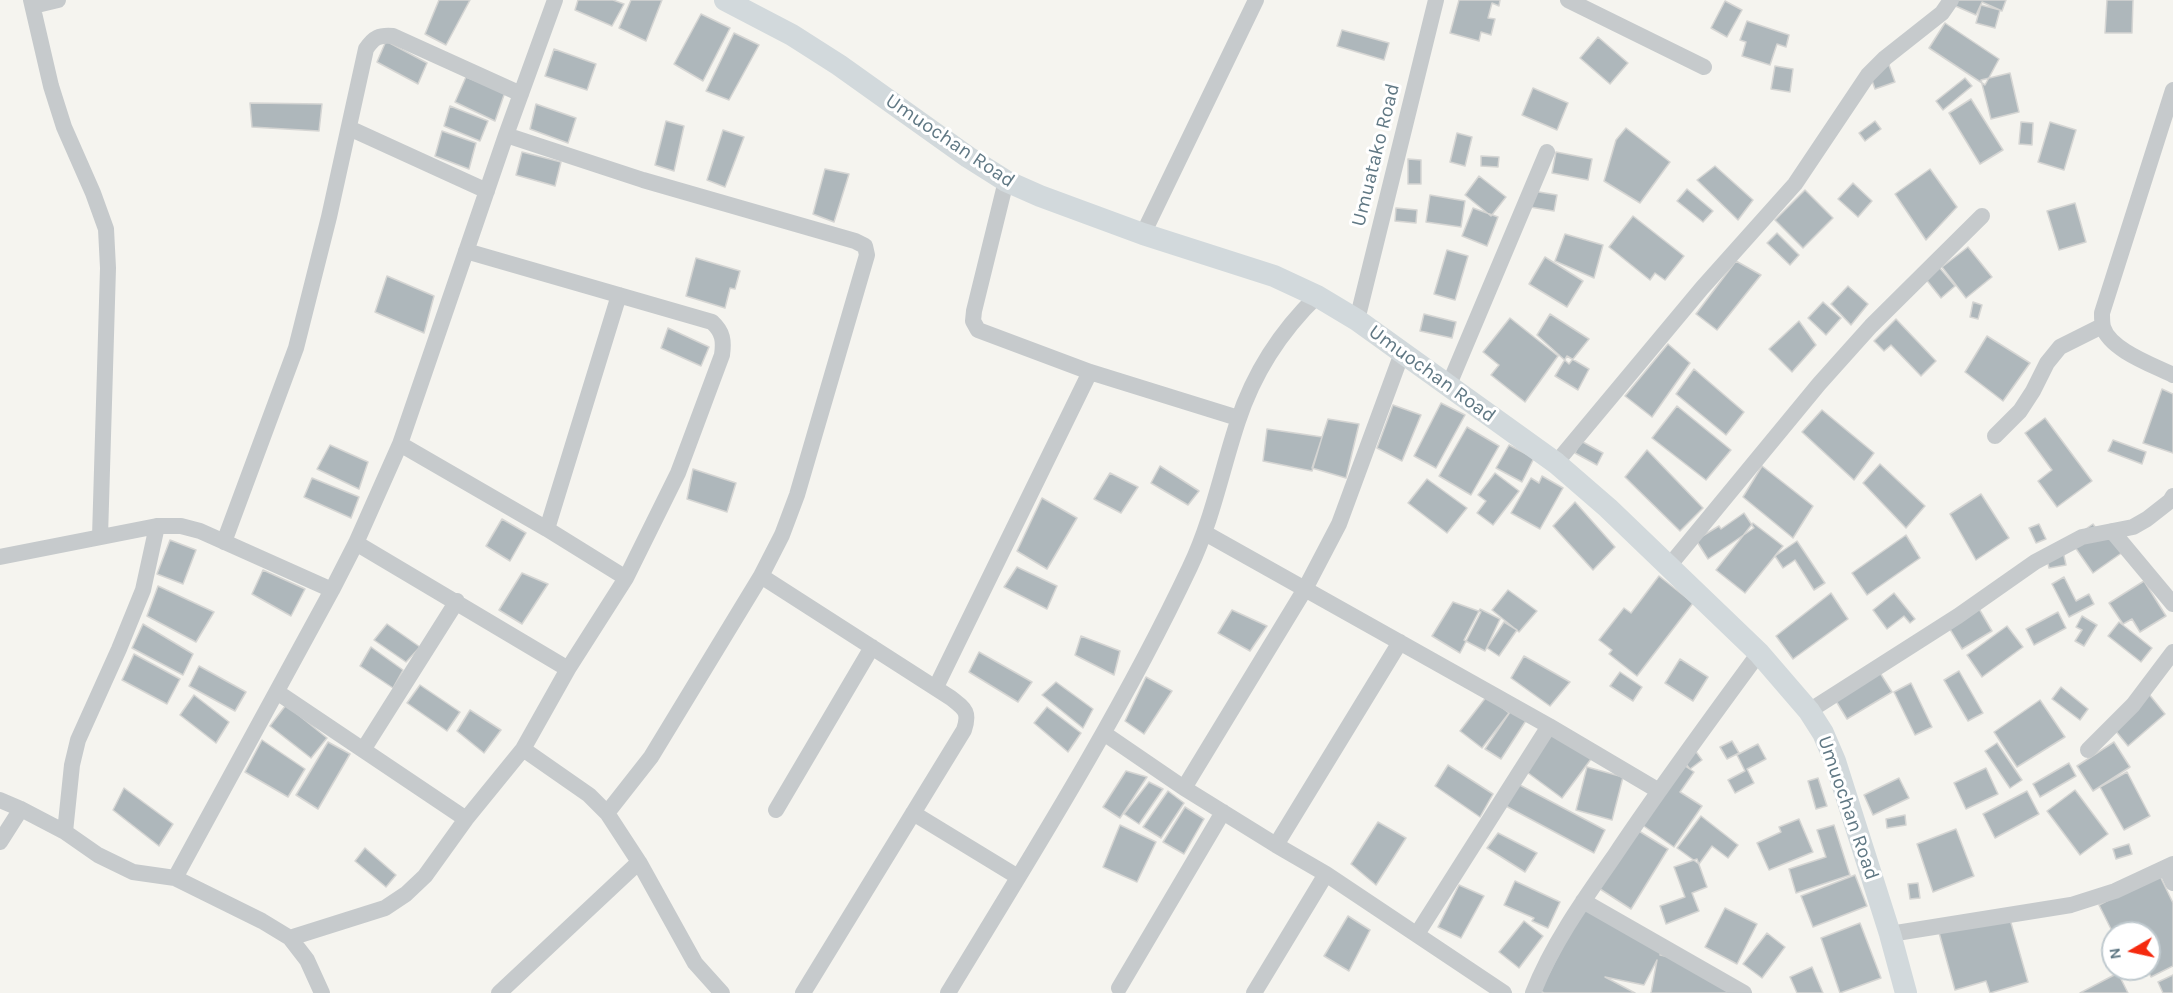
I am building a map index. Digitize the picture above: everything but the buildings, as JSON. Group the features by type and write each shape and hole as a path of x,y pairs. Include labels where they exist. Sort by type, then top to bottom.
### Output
{"street":[{"path":"58,0 32,3 51,86 64,127 106,229 108,268 100,537"},
{"path":"175,879 332,590 356,543 400,444 555,0"},
{"name":"Umuochan Road","path":"725,0 792,35 839,65 968,157 1006,181 1143,234 1274,276 1317,296 1357,320 1556,463 1608,508 1759,653 1809,711 1823,733 1835,761 1890,934 1906,993"},
{"path":"1143,234 1256,0"},
{"name":"Umuatako Road","path":"1357,320 1436,0"},
{"path":"1568,0 1704,67"},
{"path":"1556,463 1702,288 1795,184 1868,75 1885,58 1942,13 1951,0"},
{"path":"224,542 296,348 366,50 372,39 380,35 393,36 521,94"},
{"path":"2173,90 2102,313 2102,326 2108,338 2120,348 2173,375"},
{"path":"349,128 487,191"},
{"path":"506,135 643,180 855,241 865,246 867,255 797,495 782,535 651,758 607,813"},
{"path":"1448,387 1547,152"},
{"path":"1006,181 973,321 978,330 1090,372 1238,418"},
{"path":"1669,566 1819,384 1871,326 1982,216"},
{"path":"290,938 385,908 406,894 425,876 466,819 523,749 568,669 626,578 678,473 722,355 724,341 720,329 712,322 466,251"},
{"path":"548,529 619,295"},
{"path":"948,993 1105,734 1191,566 1204,533 1238,418 1259,370 1282,333 1317,296"},
{"path":"1995,436 2020,411 2047,363 2060,347 2102,326"},
{"path":"1184,788 1305,589 1339,524 1402,353"},
{"path":"936,687 1090,372"},
{"path":"400,444 548,529 626,578"},
{"path":"1809,711 1958,616 2035,562 2082,537 2133,527 2147,519 2173,496"},
{"path":"65,832 72,765 78,740 143,590 157,526"},
{"path":"0,556 157,526 181,526 200,531 332,590"},
{"path":"2112,531 2173,604"},
{"path":"1204,533 1659,790"},
{"path":"356,543 568,669"},
{"path":"760,576 936,687 964,708 967,719 964,730 803,993"},
{"path":"363,750 457,601"},
{"path":"1276,845 1400,642"},
{"path":"776,810 872,647"},
{"path":"2088,750 2133,705 2173,652"},
{"path":"1533,993 1540,975 1583,901 1659,790 1759,653"},
{"path":"277,692 466,819"},
{"path":"1417,934 1549,726"},
{"path":"1105,734 1184,788 1326,874 1504,993"},
{"path":"523,749 589,795 607,813 639,862 695,963 722,993"},
{"path":"0,800 21,808 65,832 98,855 133,872 175,879 262,921 290,938 307,960 322,993"},
{"path":"0,842 21,808"},
{"path":"1119,988 1223,812"},
{"path":"913,813 1018,877"},
{"path":"500,993 639,862"},
{"path":"1890,934 2071,905 2115,891 2170,866 2173,883"},
{"path":"1254,993 1326,874"},
{"path":"1583,901 1744,993"}]}
